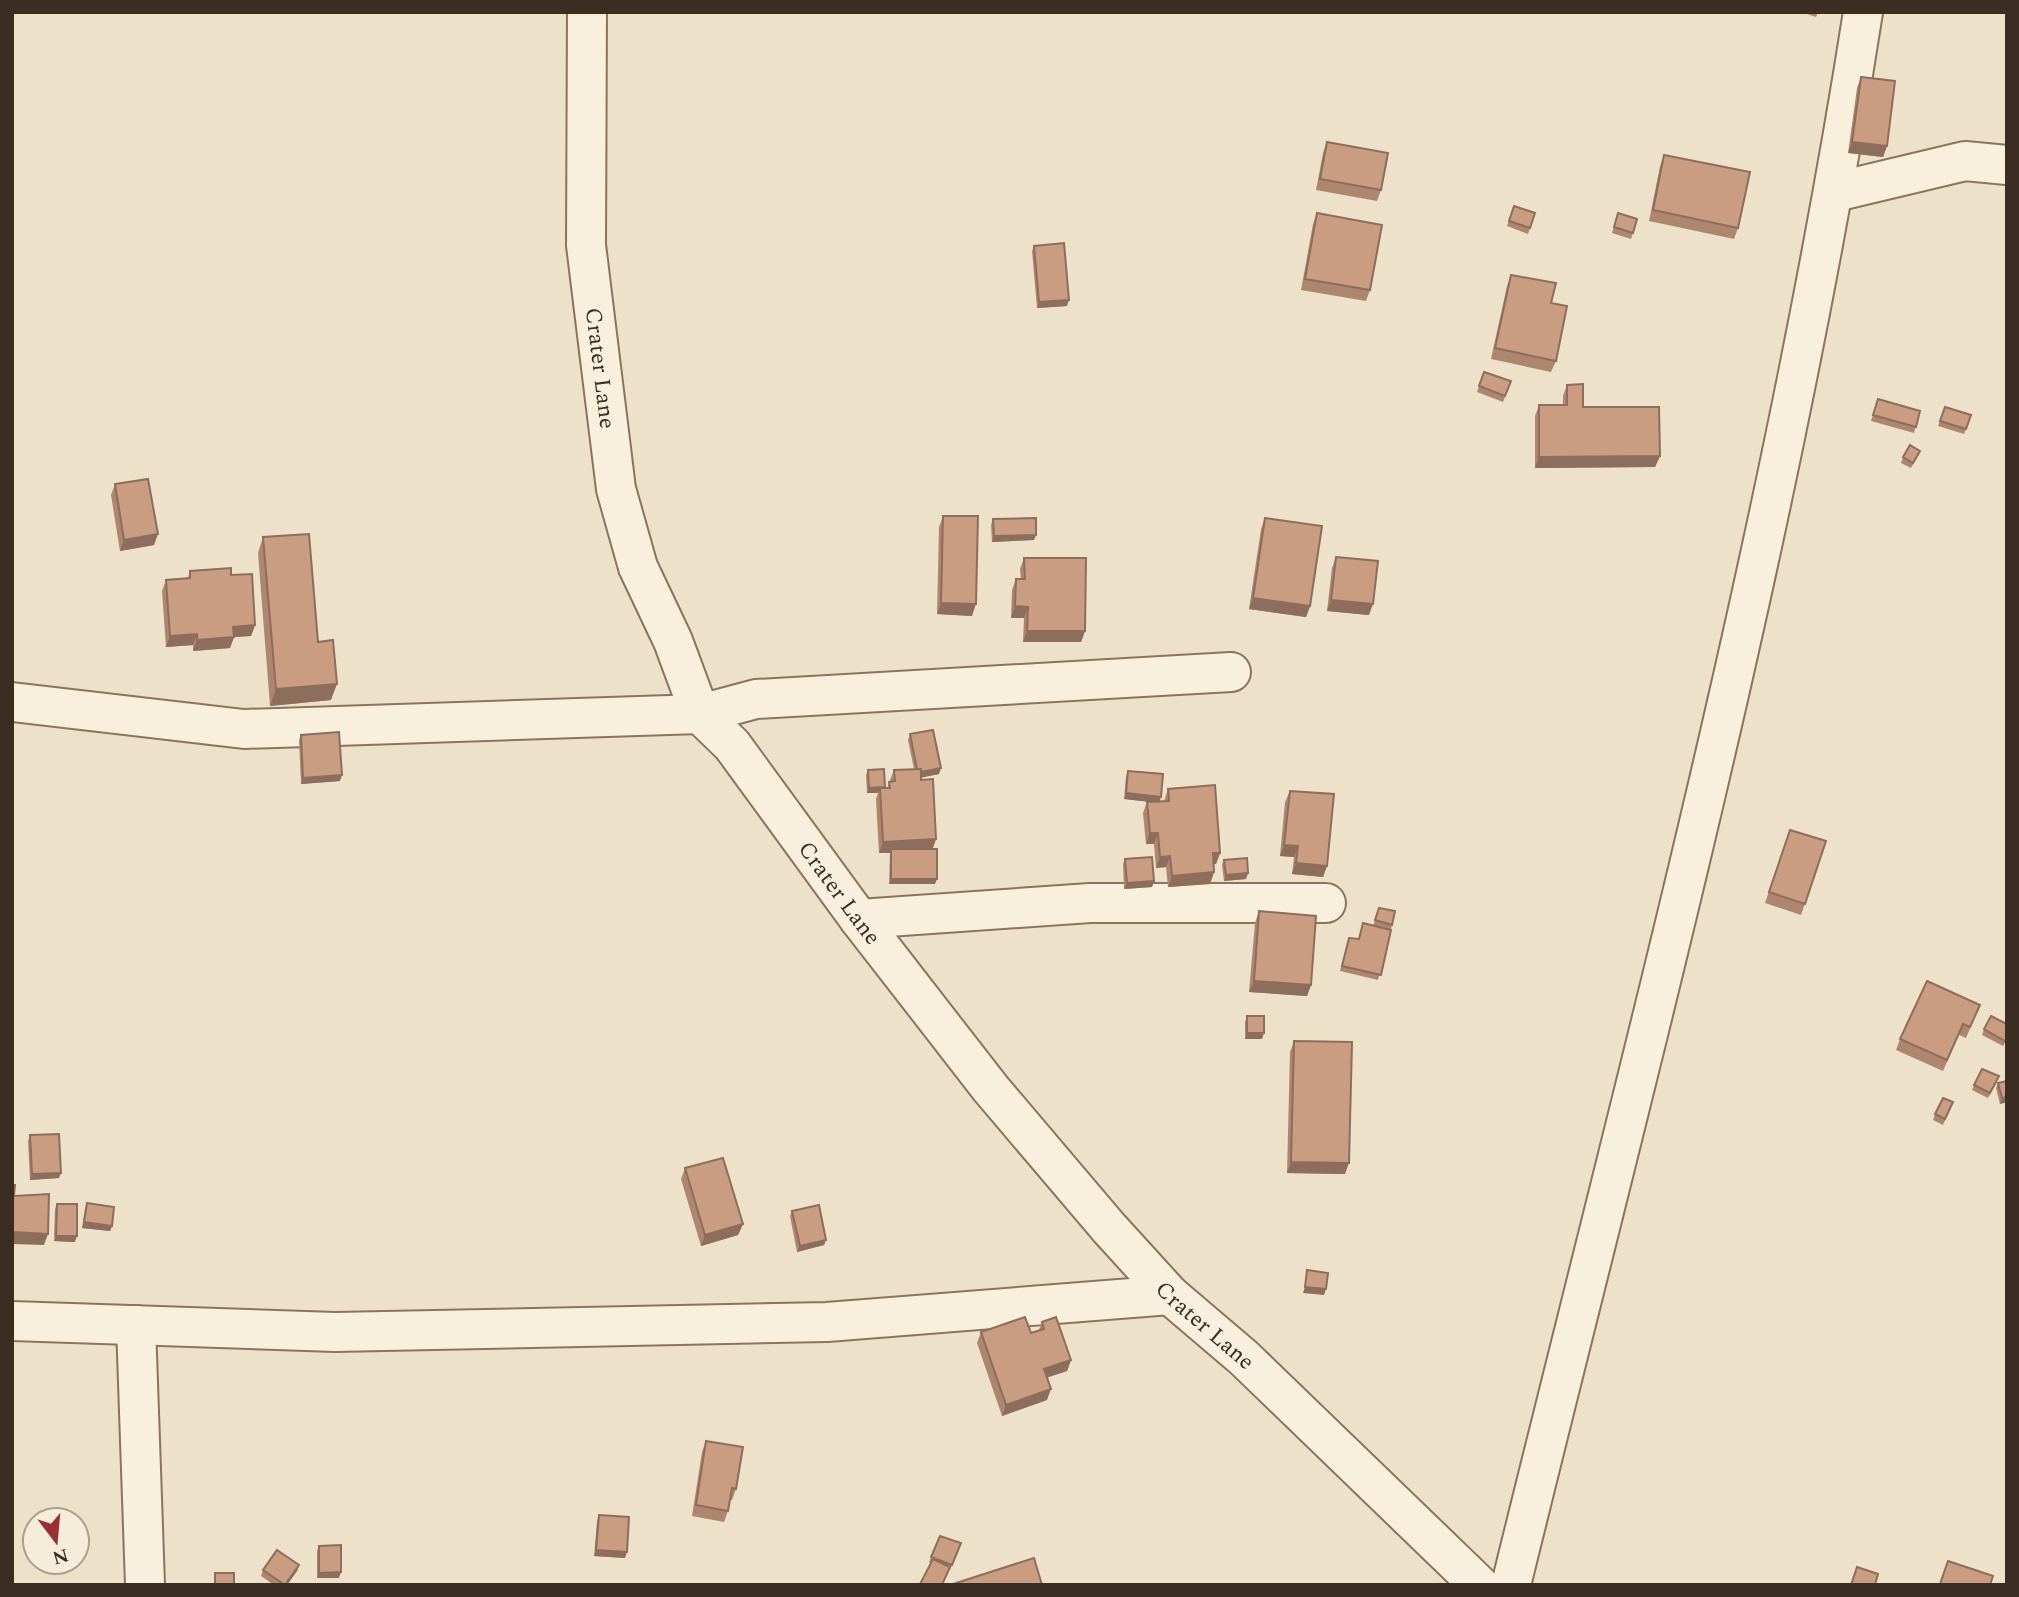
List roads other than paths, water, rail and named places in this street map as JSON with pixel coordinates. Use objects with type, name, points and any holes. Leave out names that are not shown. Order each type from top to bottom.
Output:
[{"type":"street","name":"Crater Lane","points":[[587,12],[586,245],[616,489],[638,567],[673,641],[700,714],[732,745],[859,919],[991,1089],[1170,1295],[1244,1358],[1479,1585]]},
{"type":"street","points":[[1511,1585],[1722,725],[1835,192],[1863,12]]},
{"type":"street","points":[[1835,192],[1965,162],[2007,165]]},
{"type":"street","points":[[12,702],[244,729],[700,714],[756,699],[1231,672]]},
{"type":"street","points":[[859,919],[1090,903],[1326,903]]},
{"type":"street","points":[[12,1321],[335,1332],[827,1322],[1170,1295]]},
{"type":"street","points":[[136,1325],[145,1585]]}]
